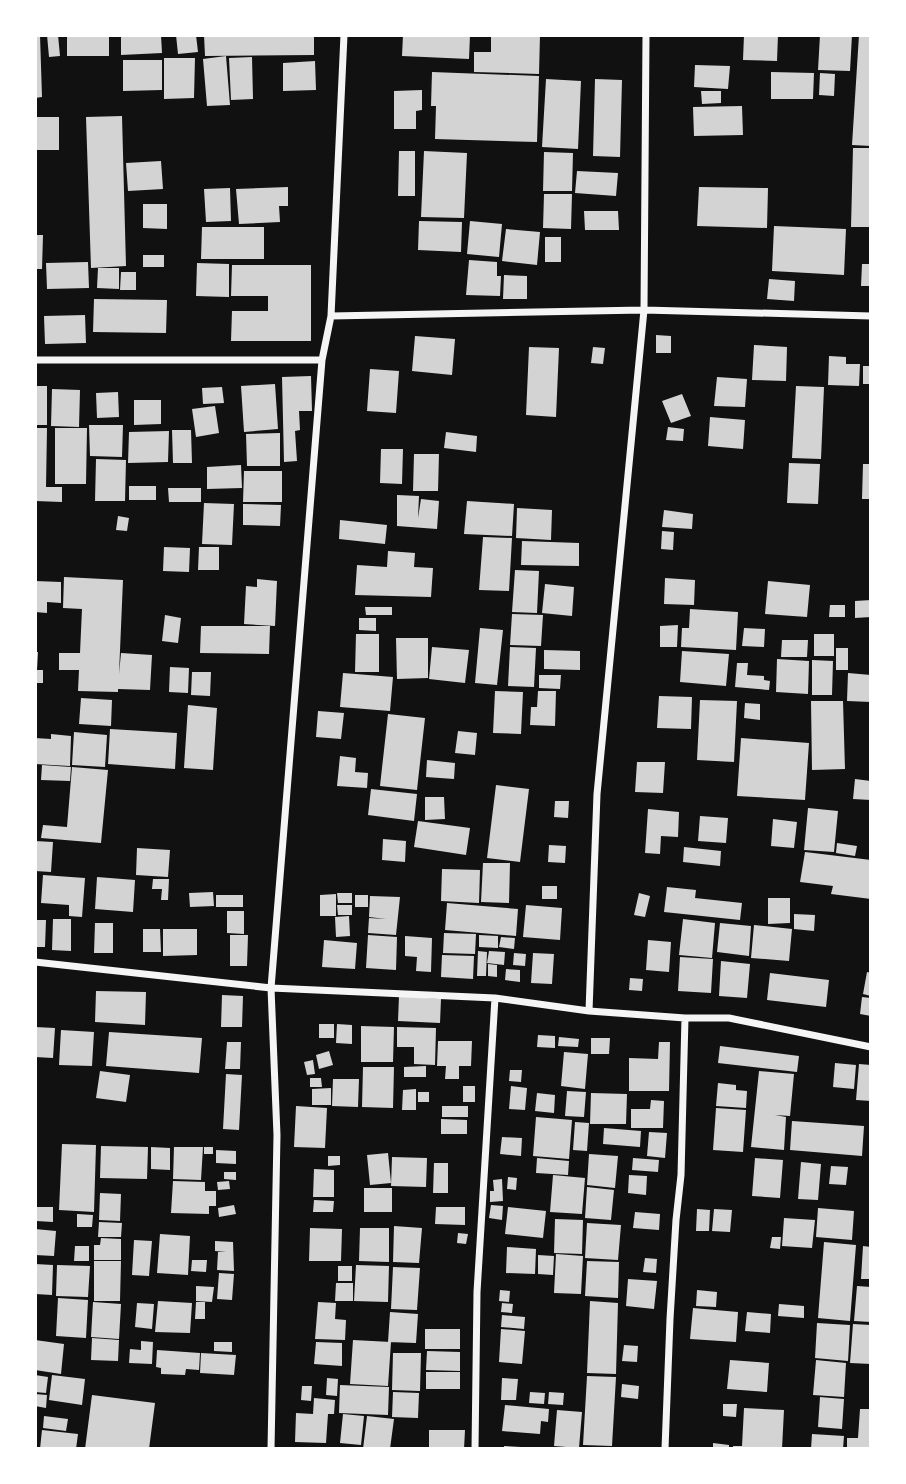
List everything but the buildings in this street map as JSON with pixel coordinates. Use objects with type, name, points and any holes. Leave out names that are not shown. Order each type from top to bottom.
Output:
[{"type":"street","points":[[271,1449],[277,1135],[271,988],[323,360],[331,316],[344,35]]},
{"type":"street","points":[[589,1011],[597,794],[644,310],[646,35]]},
{"type":"street","points":[[331,316],[644,310],[871,316]]},
{"type":"street","points":[[35,360],[323,360]]},
{"type":"street","points":[[35,962],[271,988],[495,998],[589,1011],[685,1018],[729,1018],[871,1047]]},
{"type":"street","points":[[475,1449],[477,1292],[495,998]]},
{"type":"street","points":[[665,1449],[670,1307],[681,1175],[685,1018]]}]
